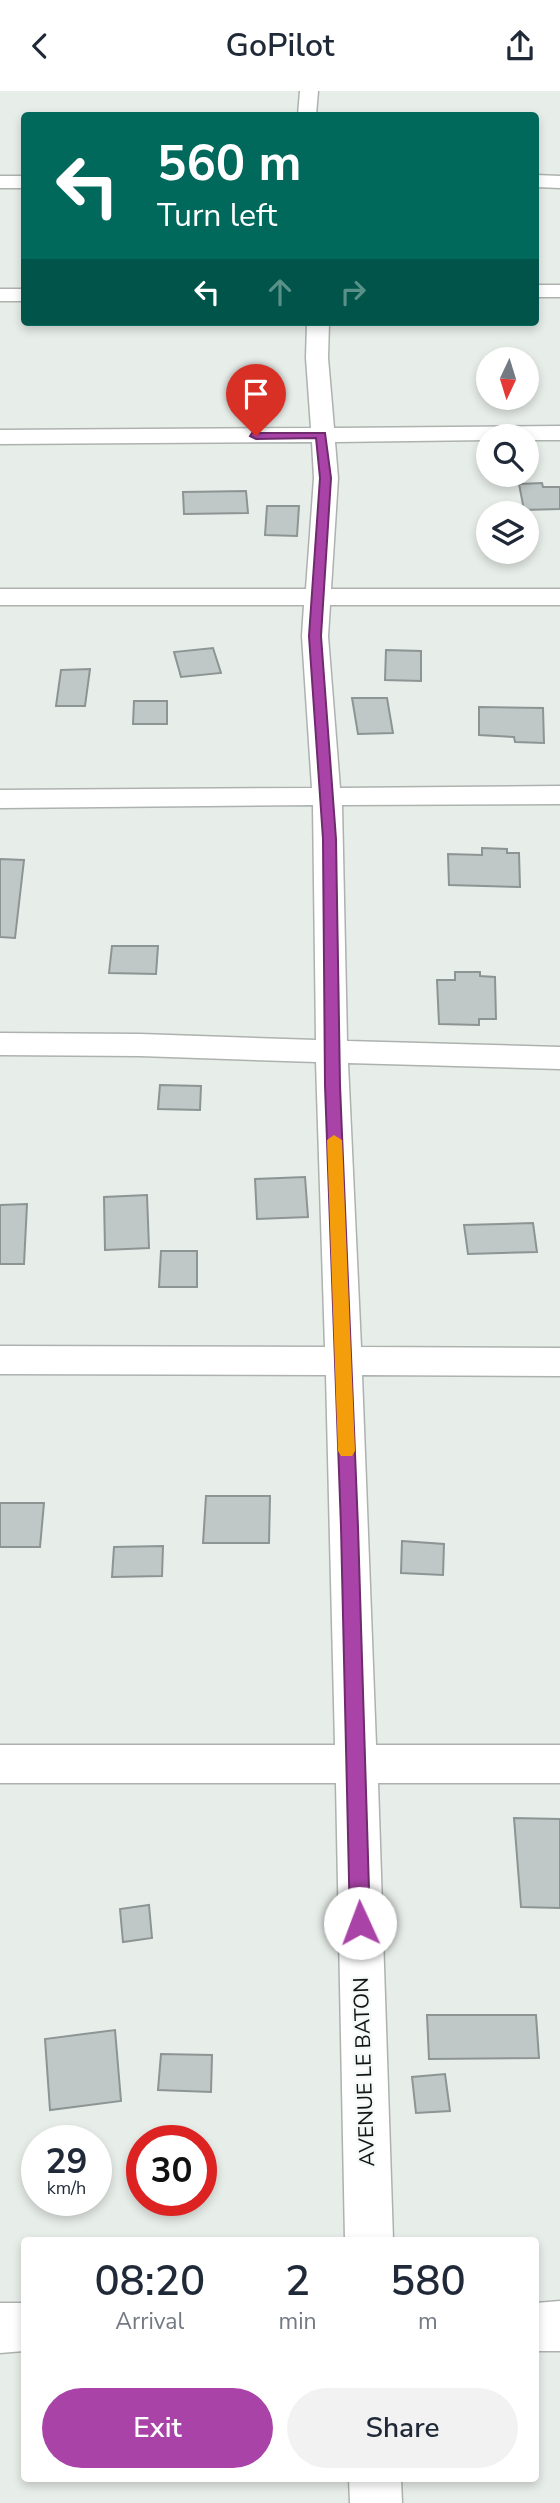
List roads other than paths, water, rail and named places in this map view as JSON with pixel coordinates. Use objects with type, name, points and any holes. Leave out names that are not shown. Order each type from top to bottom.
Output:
[{"type":"street","points":[[307,112],[309,91]]},
{"type":"street","points":[[539,181],[560,181]]},
{"type":"street","points":[[0,182],[21,182]]},
{"type":"street","points":[[539,292],[560,291]]},
{"type":"street","points":[[0,295],[21,295]]},
{"type":"street","name":"AVENUE LE BATON","points":[[318,326],[321,435],[326,478],[315,636],[328,795],[332,1052],[369,2237]]},
{"type":"street","points":[[0,437],[560,433]]},
{"type":"street","points":[[0,597],[560,597]]},
{"type":"street","points":[[0,799],[560,795]]},
{"type":"street","points":[[0,1044],[102,1042],[560,1058]]},
{"type":"street","points":[[0,1360],[343,1359],[560,1362]]},
{"type":"street","points":[[0,1764],[560,1764]]},
{"type":"street","points":[[539,2327],[560,2326]]},
{"type":"street","points":[[0,2328],[21,2327]]},
{"type":"street","points":[[375,2482],[376,2503]]}]
